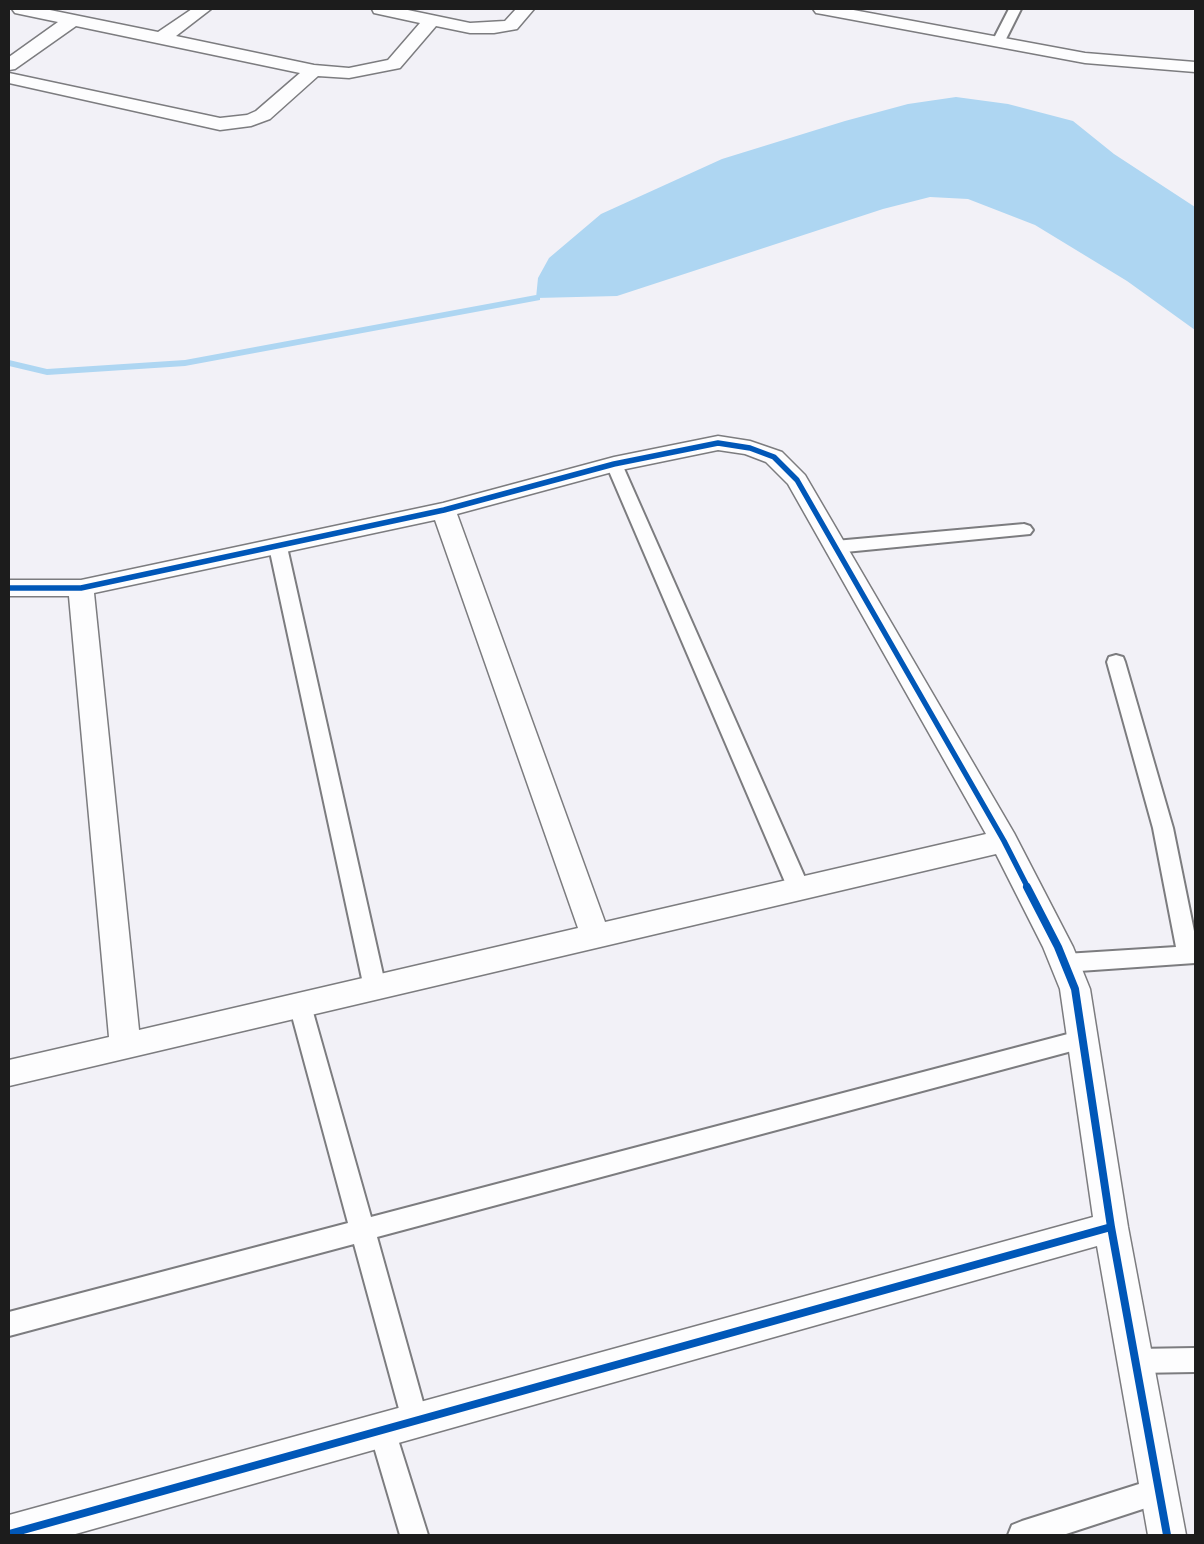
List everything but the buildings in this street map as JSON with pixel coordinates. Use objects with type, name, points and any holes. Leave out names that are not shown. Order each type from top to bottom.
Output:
[{"type":"street","points":[[21,9],[314,70],[349,73],[394,64],[432,20]]},
{"type":"street","points":[[160,39],[203,9]]},
{"type":"street","points":[[380,9],[470,28],[494,28],[511,25],[525,9]]},
{"type":"street","points":[[822,9],[1085,58],[1195,67]]},
{"type":"street","points":[[9,65],[72,20]]},
{"type":"street","points":[[9,78],[220,124],[250,120],[263,115],[314,70]]},
{"type":"street","points":[[9,588],[81,588],[444,510],[614,464],[718,443],[750,448],[774,457],[798,480],[1004,841],[1065,963],[1075,989],[1111,1227],[1158,1491],[1168,1535]]},
{"type":"street","points":[[444,510],[596,937]]},
{"type":"street","points":[[81,588],[125,1046]]},
{"type":"street","points":[[9,1073],[1004,841]]},
{"type":"street","points":[[9,1534],[1111,1227]]},
{"type":"lane","points":[[998,42],[1015,9]]},
{"type":"lane","points":[[614,464],[799,889]]},
{"type":"lane","points":[[835,547],[1024,530]]},
{"type":"lane","points":[[278,547],[375,988]]},
{"type":"lane","points":[[1065,963],[1191,954],[1163,828],[1116,662]]},
{"type":"lane","points":[[300,1005],[415,1420]]},
{"type":"lane","points":[[9,1324],[1083,1038]]},
{"type":"lane","points":[[1135,1361],[1195,1360]]},
{"type":"lane","points":[[382,1430],[414,1535]]},
{"type":"lane","points":[[1022,1535],[1158,1491]]},
{"type":"water","points":[[956,97],[1008,104],[1073,121],[1114,154],[1195,207],[1195,330],[1127,281],[1035,225],[968,199],[930,197],[883,209],[617,296],[536,298],[538,278],[549,258],[601,214],[722,159],[845,121],[908,104]]},
{"type":"waterway","points":[[9,363],[47,372],[185,363],[536,298]]},
{"type":"cycle path","points":[[9,588],[81,588],[444,510],[614,464],[718,443],[750,448],[774,457],[797,480],[1004,841],[1058,947],[1075,989],[1111,1227],[1167,1535]]},
{"type":"cycle path","points":[[9,1534],[1111,1227]]}]
